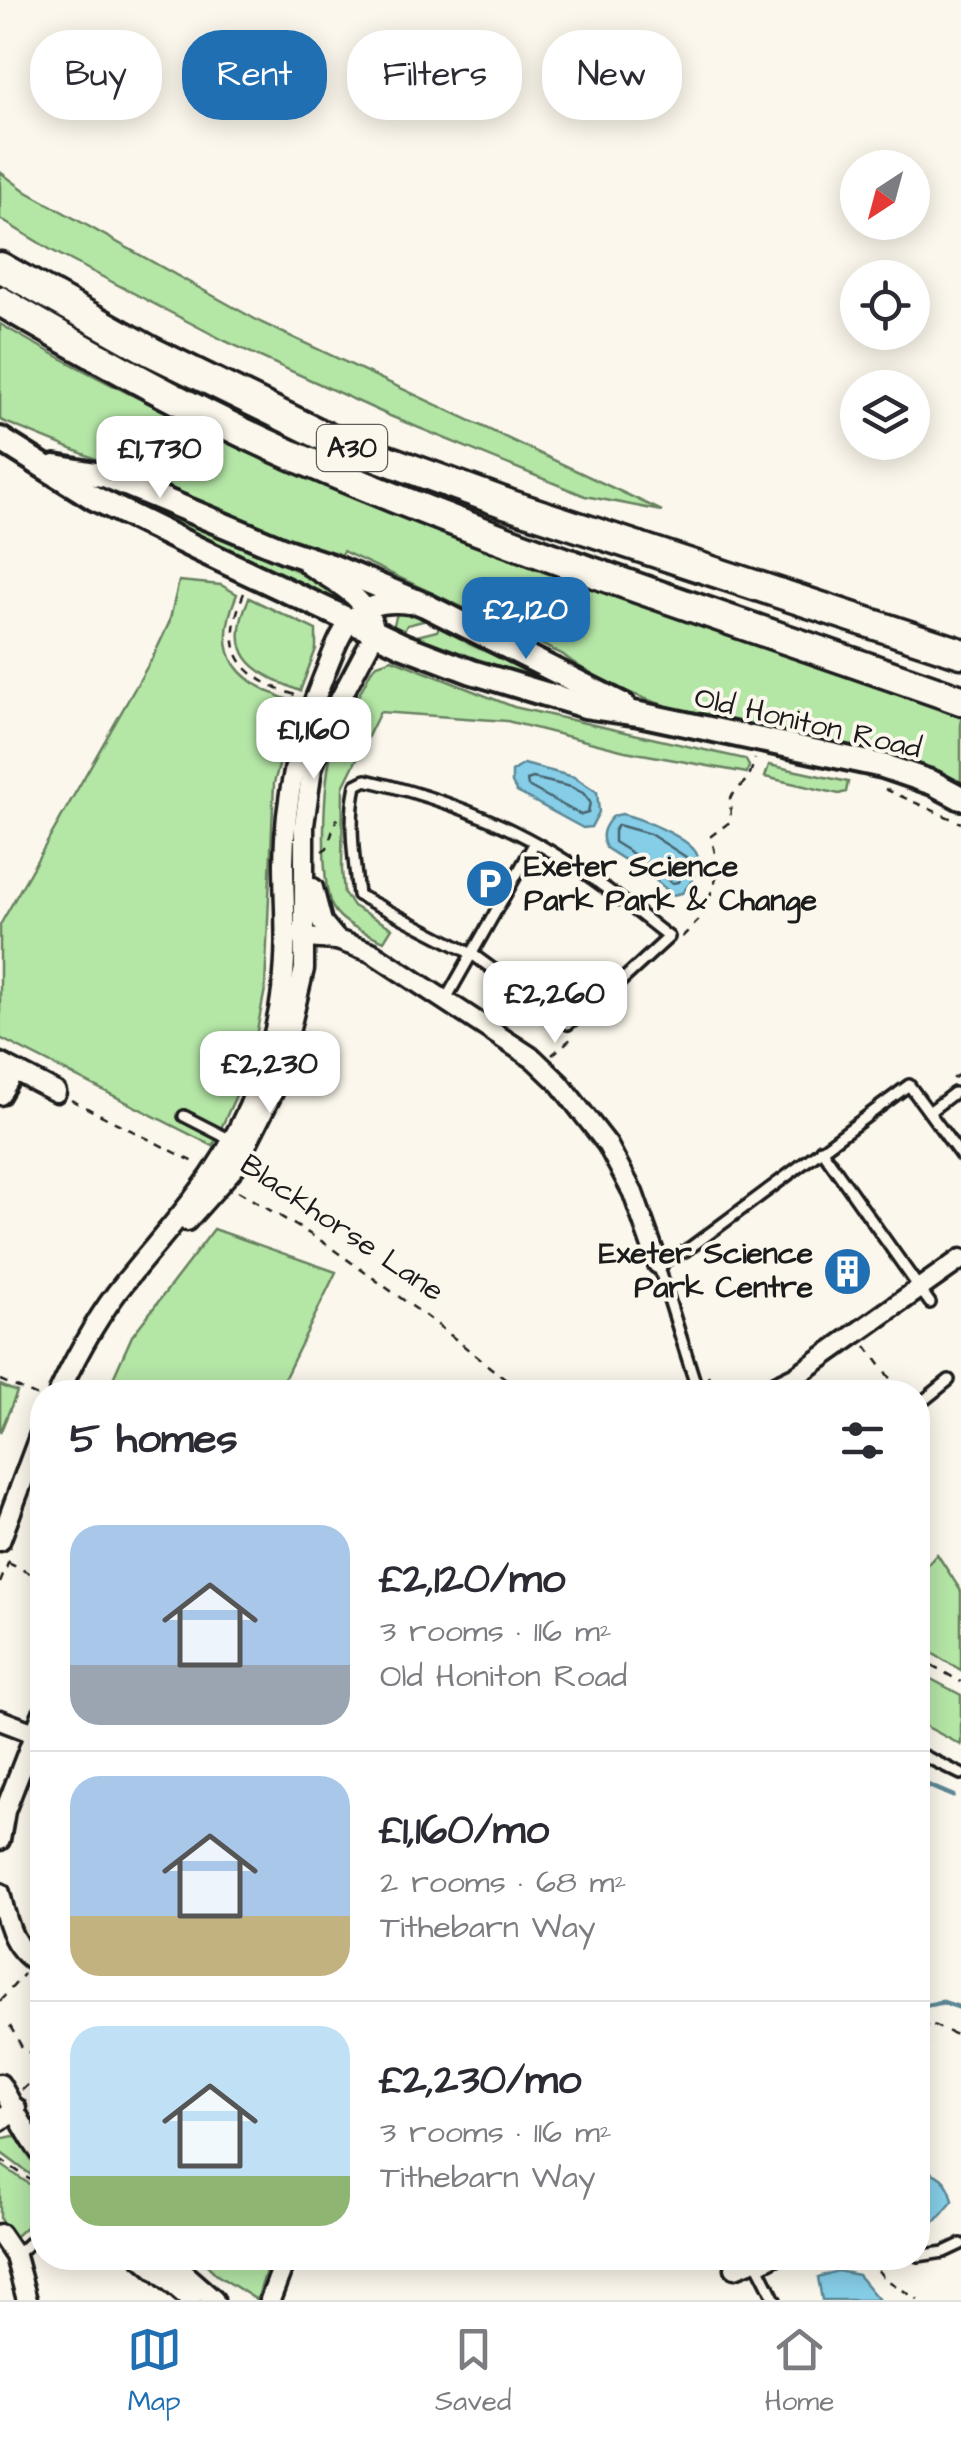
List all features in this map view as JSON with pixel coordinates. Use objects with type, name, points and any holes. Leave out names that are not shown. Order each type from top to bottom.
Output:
[{"type":"highway","name":"A30","points":[[0,267],[152,352],[332,440],[726,577],[961,653]]},
{"type":"highway","name":"A30","points":[[0,302],[182,402],[300,458],[470,528],[961,700]]},
{"type":"street","name":"Old Honiton Road","points":[[0,439],[94,498],[356,615],[375,633],[472,672],[585,706],[640,714],[883,766],[961,798]]},
{"type":"street","name":"Old Honiton Road","points":[[47,466],[106,476],[286,552],[332,566],[425,606],[640,714]]},
{"type":"street","name":"Old Honiton Road","points":[[286,552],[346,588],[356,615]]},
{"type":"street","name":"Old Honiton Road","points":[[356,615],[377,603],[425,606]]},
{"type":"street","points":[[283,984],[287,918],[284,864],[292,767],[313,701],[356,615]]},
{"type":"street","points":[[65,1380],[94,1326],[124,1284],[157,1245],[179,1230],[277,1084],[304,970],[304,825],[312,768],[322,738],[375,633]]},
{"type":"street","points":[[308,812],[314,896],[322,922],[337,940]]},
{"type":"street","points":[[287,918],[294,930],[306,938],[337,940],[371,952],[534,1060],[579,1106],[607,1144],[632,1193],[658,1264]]},
{"type":"street","points":[[239,1144],[264,1069],[283,984],[296,947],[306,938]]},
{"type":"street","points":[[0,1096],[7,1067],[56,1092]]},
{"type":"street","points":[[788,1380],[856,1334],[924,1296],[961,1258]]},
{"type":"street","points":[[0,1542],[30,1461]]},
{"type":"street","points":[[0,1720],[30,1726]]},
{"type":"street","points":[[0,1840],[5,1811],[30,1752]]},
{"type":"street","points":[[0,1893],[6,1924],[15,1942],[30,1956]]},
{"type":"street","points":[[0,2084],[30,2118]]},
{"type":"street","points":[[0,2121],[18,2100]]},
{"type":"street","points":[[18,2100],[30,2139]]},
{"type":"street","points":[[0,2234],[16,2256],[27,2300]]},
{"type":"street","points":[[156,2270],[192,2300]]},
{"type":"street","points":[[180,2270],[214,2300]]},
{"type":"street","points":[[270,2300],[281,2270]]},
{"type":"lane","points":[[366,780],[398,787],[478,816],[534,844],[599,884],[669,936],[568,1024],[472,954],[358,895],[352,809],[356,785],[366,780]]},
{"type":"lane","points":[[446,999],[534,844]]},
{"type":"lane","points":[[694,1380],[658,1264],[687,1250],[908,1085],[961,1156]]},
{"type":"lane","points":[[928,1112],[954,1093]]},
{"type":"lane","points":[[184,1116],[239,1144]]},
{"type":"lane","points":[[821,1150],[924,1296]]},
{"type":"lane","points":[[930,1396],[950,1380]]},
{"type":"lane","points":[[930,1759],[961,1774]]},
{"type":"lane","points":[[16,2256],[30,2243]]},
{"type":"lane","points":[[930,2254],[961,2244]]},
{"type":"lane","points":[[760,2270],[775,2300]]},
{"type":"path","points":[[246,587],[233,620],[235,652],[257,679],[304,698]]},
{"type":"path","points":[[683,936],[703,916],[720,870],[711,836],[731,821],[729,802],[750,777],[755,757]]},
{"type":"path","points":[[321,852],[327,848],[338,818],[352,809]]},
{"type":"path","points":[[550,1057],[581,1030]]},
{"type":"path","points":[[947,1083],[961,1073]]},
{"type":"path","name":"Blackhorse Lane","points":[[56,1092],[170,1150],[323,1242],[506,1380]]},
{"type":"path","points":[[856,1334],[891,1380]]},
{"type":"path","points":[[0,1380],[30,1393]]},
{"type":"path","points":[[8,1562],[30,1574]]},
{"type":"path","points":[[930,1665],[961,1682]]},
{"type":"path","points":[[0,2001],[30,1973]]},
{"type":"path","points":[[930,2024],[961,2036]]},
{"type":"path","points":[[10,2026],[23,2049],[30,2053]]},
{"type":"path","points":[[18,2100],[30,2086]]},
{"type":"path","points":[[0,2158],[30,2179]]},
{"type":"path","points":[[878,2270],[918,2300]]},
{"type":"green space","points":[[0,172],[27,192],[262,323],[662,511],[585,496],[390,416],[225,341],[0,219]]},
{"type":"green space","points":[[0,324],[231,443],[350,494],[471,542],[961,715],[961,786],[634,695],[584,670],[562,654],[343,551],[339,558],[0,420]]},
{"type":"green space","points":[[122,493],[327,584],[344,597],[343,602],[338,605],[119,501]]},
{"type":"green space","points":[[179,581],[221,585],[237,594],[227,635],[235,665],[259,687],[297,703],[274,783],[265,989],[251,1062],[213,1146],[0,1038],[0,925],[155,653],[169,623]]},
{"type":"green space","points":[[249,598],[316,630],[316,649],[300,691],[267,676],[246,658],[239,633]]},
{"type":"green space","points":[[410,611],[431,619],[407,625],[403,633],[393,628],[397,613]]},
{"type":"green space","points":[[441,623],[469,644],[545,679],[544,683],[413,637],[437,631]]},
{"type":"green space","points":[[392,659],[514,707],[745,759],[747,773],[625,751],[507,721],[380,712],[343,787],[342,870],[344,893],[353,906],[392,928],[384,941],[349,924],[333,908],[326,878],[324,829],[333,747],[371,671],[377,664]]},
{"type":"green space","points":[[769,765],[848,782],[846,792],[839,794],[765,777]]},
{"type":"green space","points":[[214,1229],[336,1272],[284,1380],[112,1380],[132,1336]]},
{"type":"green space","points":[[0,1385],[17,1392],[0,1433]]},
{"type":"green space","points":[[937,1554],[961,1591],[961,1670],[930,1652],[930,1562]]},
{"type":"green space","points":[[930,1678],[961,1695],[961,1745],[930,1728]]},
{"type":"green space","points":[[13,2136],[25,2144],[30,2151],[30,2174],[0,2152],[0,2139]]},
{"type":"green space","points":[[0,2164],[30,2185],[30,2223],[15,2237],[0,2219]]},
{"type":"green space","points":[[212,2270],[266,2270],[257,2300]]},
{"type":"water","points":[[524,764],[574,777],[597,792],[599,812],[591,827],[583,828],[517,792],[512,772]]},
{"type":"water","points":[[622,814],[664,830],[694,850],[697,867],[682,893],[673,895],[606,848],[605,827],[613,816]]},
{"type":"water","points":[[930,2172],[942,2178],[953,2201],[930,2223]]},
{"type":"water","points":[[837,2271],[858,2275],[879,2300],[822,2300],[818,2277]]},
{"type":"waterway","points":[[930,1786],[953,1796]]},
{"type":"waterway","points":[[930,2005],[943,2002],[961,2008]]},
{"type":"place","name":"Exeter Science Park Park & Change","points":[[489,884]]},
{"type":"place","name":"Exeter Science Park Centre","points":[[848,1271]]}]
